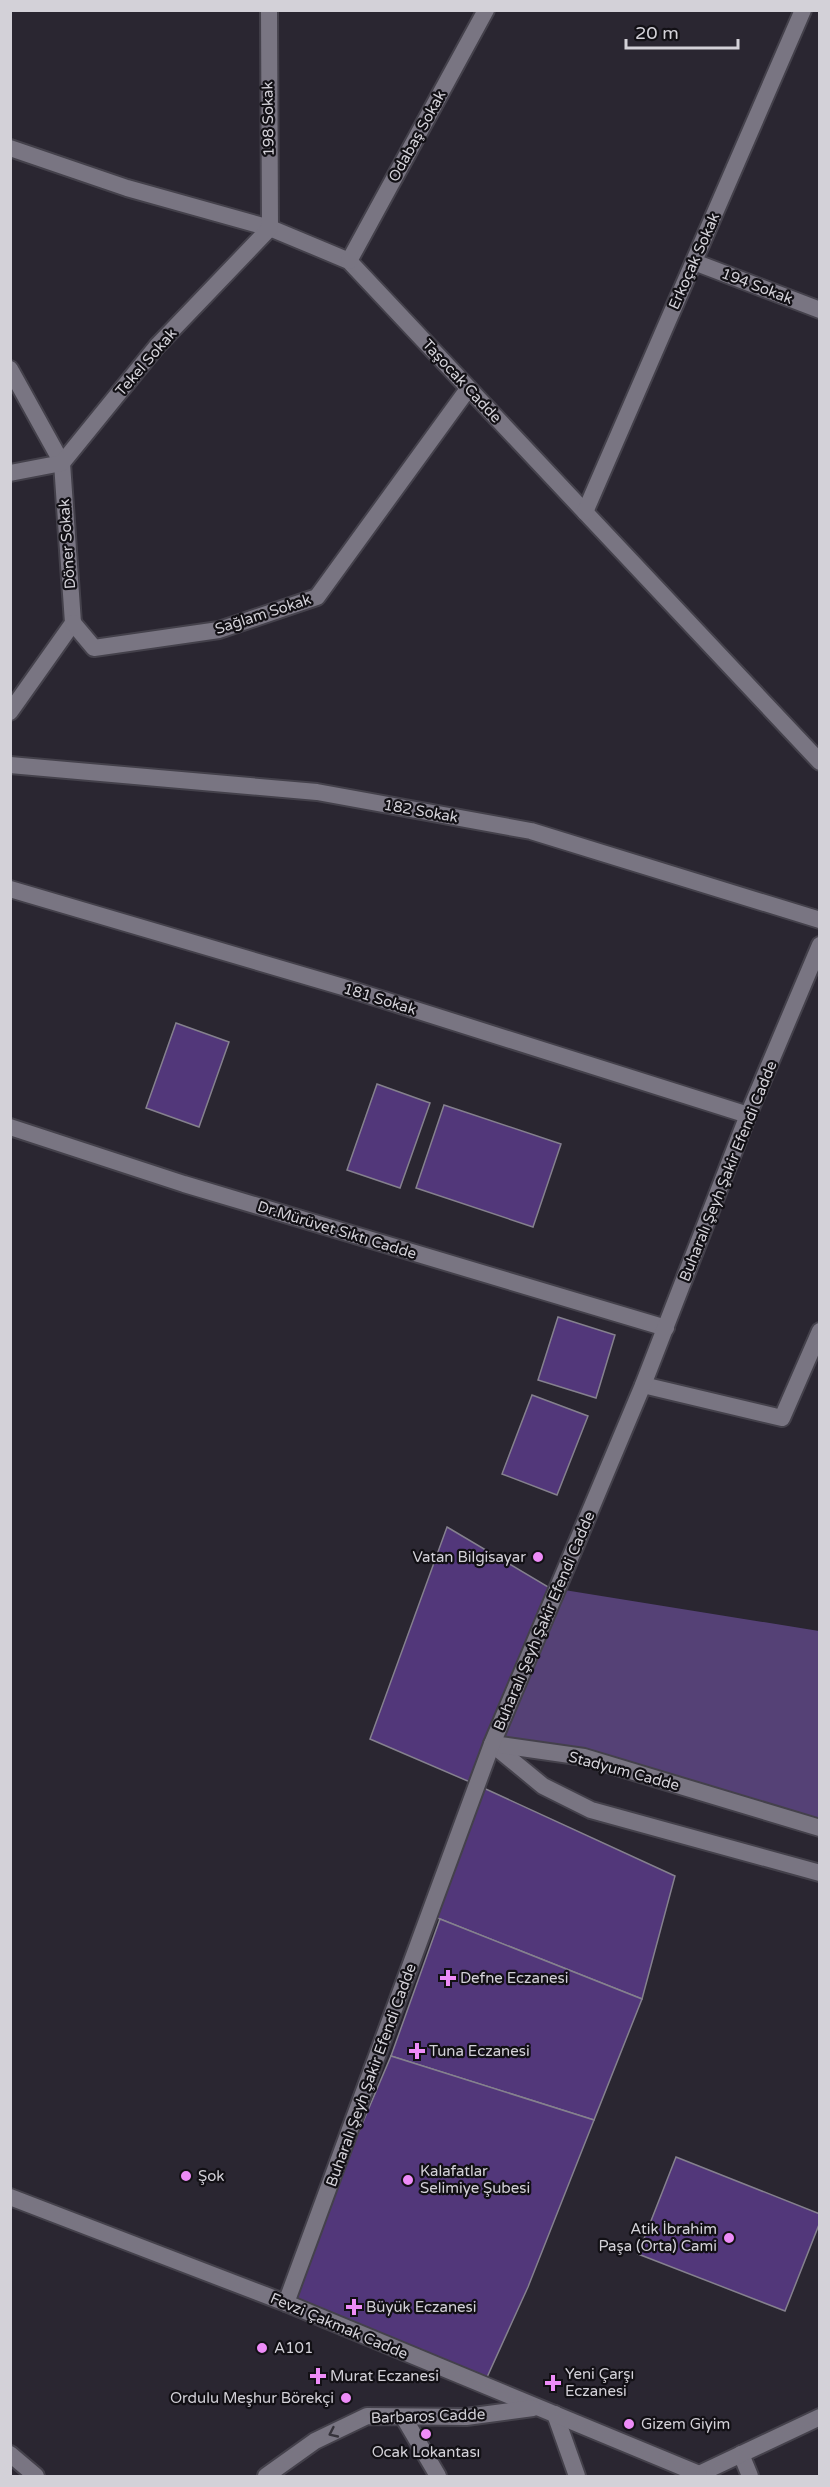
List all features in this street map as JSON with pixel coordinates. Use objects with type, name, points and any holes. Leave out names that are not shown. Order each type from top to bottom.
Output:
[{"type":"street","name":"198 Sokak","points":[[269,10],[270,228]]},
{"type":"street","name":"Odabaş Sokak","points":[[349,261],[486,10]]},
{"type":"street","name":"Erkoçak Sokak","points":[[585,512],[803,10]]},
{"type":"street","name":"Taşocak Cadde","points":[[10,148],[127,188],[270,228],[349,261],[819,762]]},
{"type":"street","name":"Tekel Sokak","points":[[62,463],[157,346],[270,228]]},
{"type":"street","name":"194 Sokak","points":[[694,262],[819,310]]},
{"type":"street","name":"Döner Sokak","points":[[10,369],[62,463],[73,623]]},
{"type":"street","name":"Sağlam Sokak","points":[[73,623],[94,648],[219,630],[317,597],[468,388]]},
{"type":"street","points":[[10,473],[62,463]]},
{"type":"street","points":[[10,712],[73,623]]},
{"type":"street","name":"182 Sokak","points":[[10,765],[317,792],[531,831],[819,920]]},
{"type":"street","name":"181 Sokak","points":[[10,889],[343,987],[748,1115]]},
{"type":"street","name":"Buharalı Şeyh Şakir Efendi Cadde","points":[[286,2303],[492,1744],[643,1385],[748,1115],[819,945]]},
{"type":"street","name":"Dr.Mürüvet Sıktı Cadde","points":[[10,1127],[184,1184],[666,1328]]},
{"type":"street","points":[[643,1385],[782,1418],[819,1331]]},
{"type":"street","points":[[492,1744],[543,1786],[591,1810],[819,1873]]},
{"type":"street","name":"Stadyum Cadde","points":[[492,1744],[584,1757],[819,1828]]},
{"type":"street","name":"Fevzi Çakmak Cadde","points":[[10,2197],[286,2303],[697,2475]]},
{"type":"street","name":"Barbaros Cadde","points":[[266,2476],[315,2441],[367,2416],[466,2417],[534,2408]]},
{"type":"street","points":[[555,2414],[577,2476]]},
{"type":"street","points":[[697,2475],[819,2417]]},
{"type":"street","points":[[404,2418],[438,2476]]},
{"type":"street","points":[[10,2454],[36,2476]]},
{"type":"street","points":[[741,2454],[750,2476]]},
{"type":"shaded area","points":[[558,1589],[819,1631],[819,1828],[584,1757],[492,1744]]},
{"type":"building","points":[[176,1023],[229,1042],[199,1127],[146,1108]]},
{"type":"building","points":[[377,1084],[430,1103],[400,1188],[347,1170]]},
{"type":"building","points":[[444,1105],[561,1144],[533,1227],[416,1188]]},
{"type":"building","points":[[558,1317],[615,1335],[596,1398],[538,1380]]},
{"type":"building","points":[[532,1395],[588,1416],[557,1495],[502,1474]]},
{"type":"building","points":[[447,1527],[555,1591],[477,1785],[370,1739]]},
{"type":"building","points":[[477,1785],[675,1876],[642,1999],[430,1915]]},
{"type":"building","points":[[440,1919],[642,1999],[594,2120],[391,2056]]},
{"type":"building","points":[[391,2056],[594,2120],[528,2287],[483,2386],[286,2303]]},
{"type":"building","name":"Atik İbrahim Paşa (Orta) Cami","points":[[676,2157],[820,2214],[820,2222],[785,2311],[638,2254]]},
{"type":"place","name":"Vatan Bilgisayar","points":[[538,1557]]},
{"type":"place","name":"Defne Eczanesi","points":[[448,1978]]},
{"type":"place","name":"Tuna Eczanesi","points":[[417,2051]]},
{"type":"place","name":"Şok","points":[[186,2176]]},
{"type":"place","name":"Kalafatlar Selimiye Şubesi","points":[[408,2180]]},
{"type":"place","name":"Atik İbrahim Paşa (Orta) Cami","points":[[729,2238]]},
{"type":"place","name":"Büyük Eczanesi","points":[[354,2307]]},
{"type":"place","name":"A101","points":[[262,2348]]},
{"type":"place","name":"Murat Eczanesi","points":[[318,2376]]},
{"type":"place","name":"Yeni Çarşı Eczanesi","points":[[553,2383]]},
{"type":"place","name":"Ordulu Meşhur Börekçi","points":[[346,2398]]},
{"type":"place","name":"Gizem Giyim","points":[[629,2424]]},
{"type":"place","name":"Ocak Lokantası","points":[[426,2434]]}]
